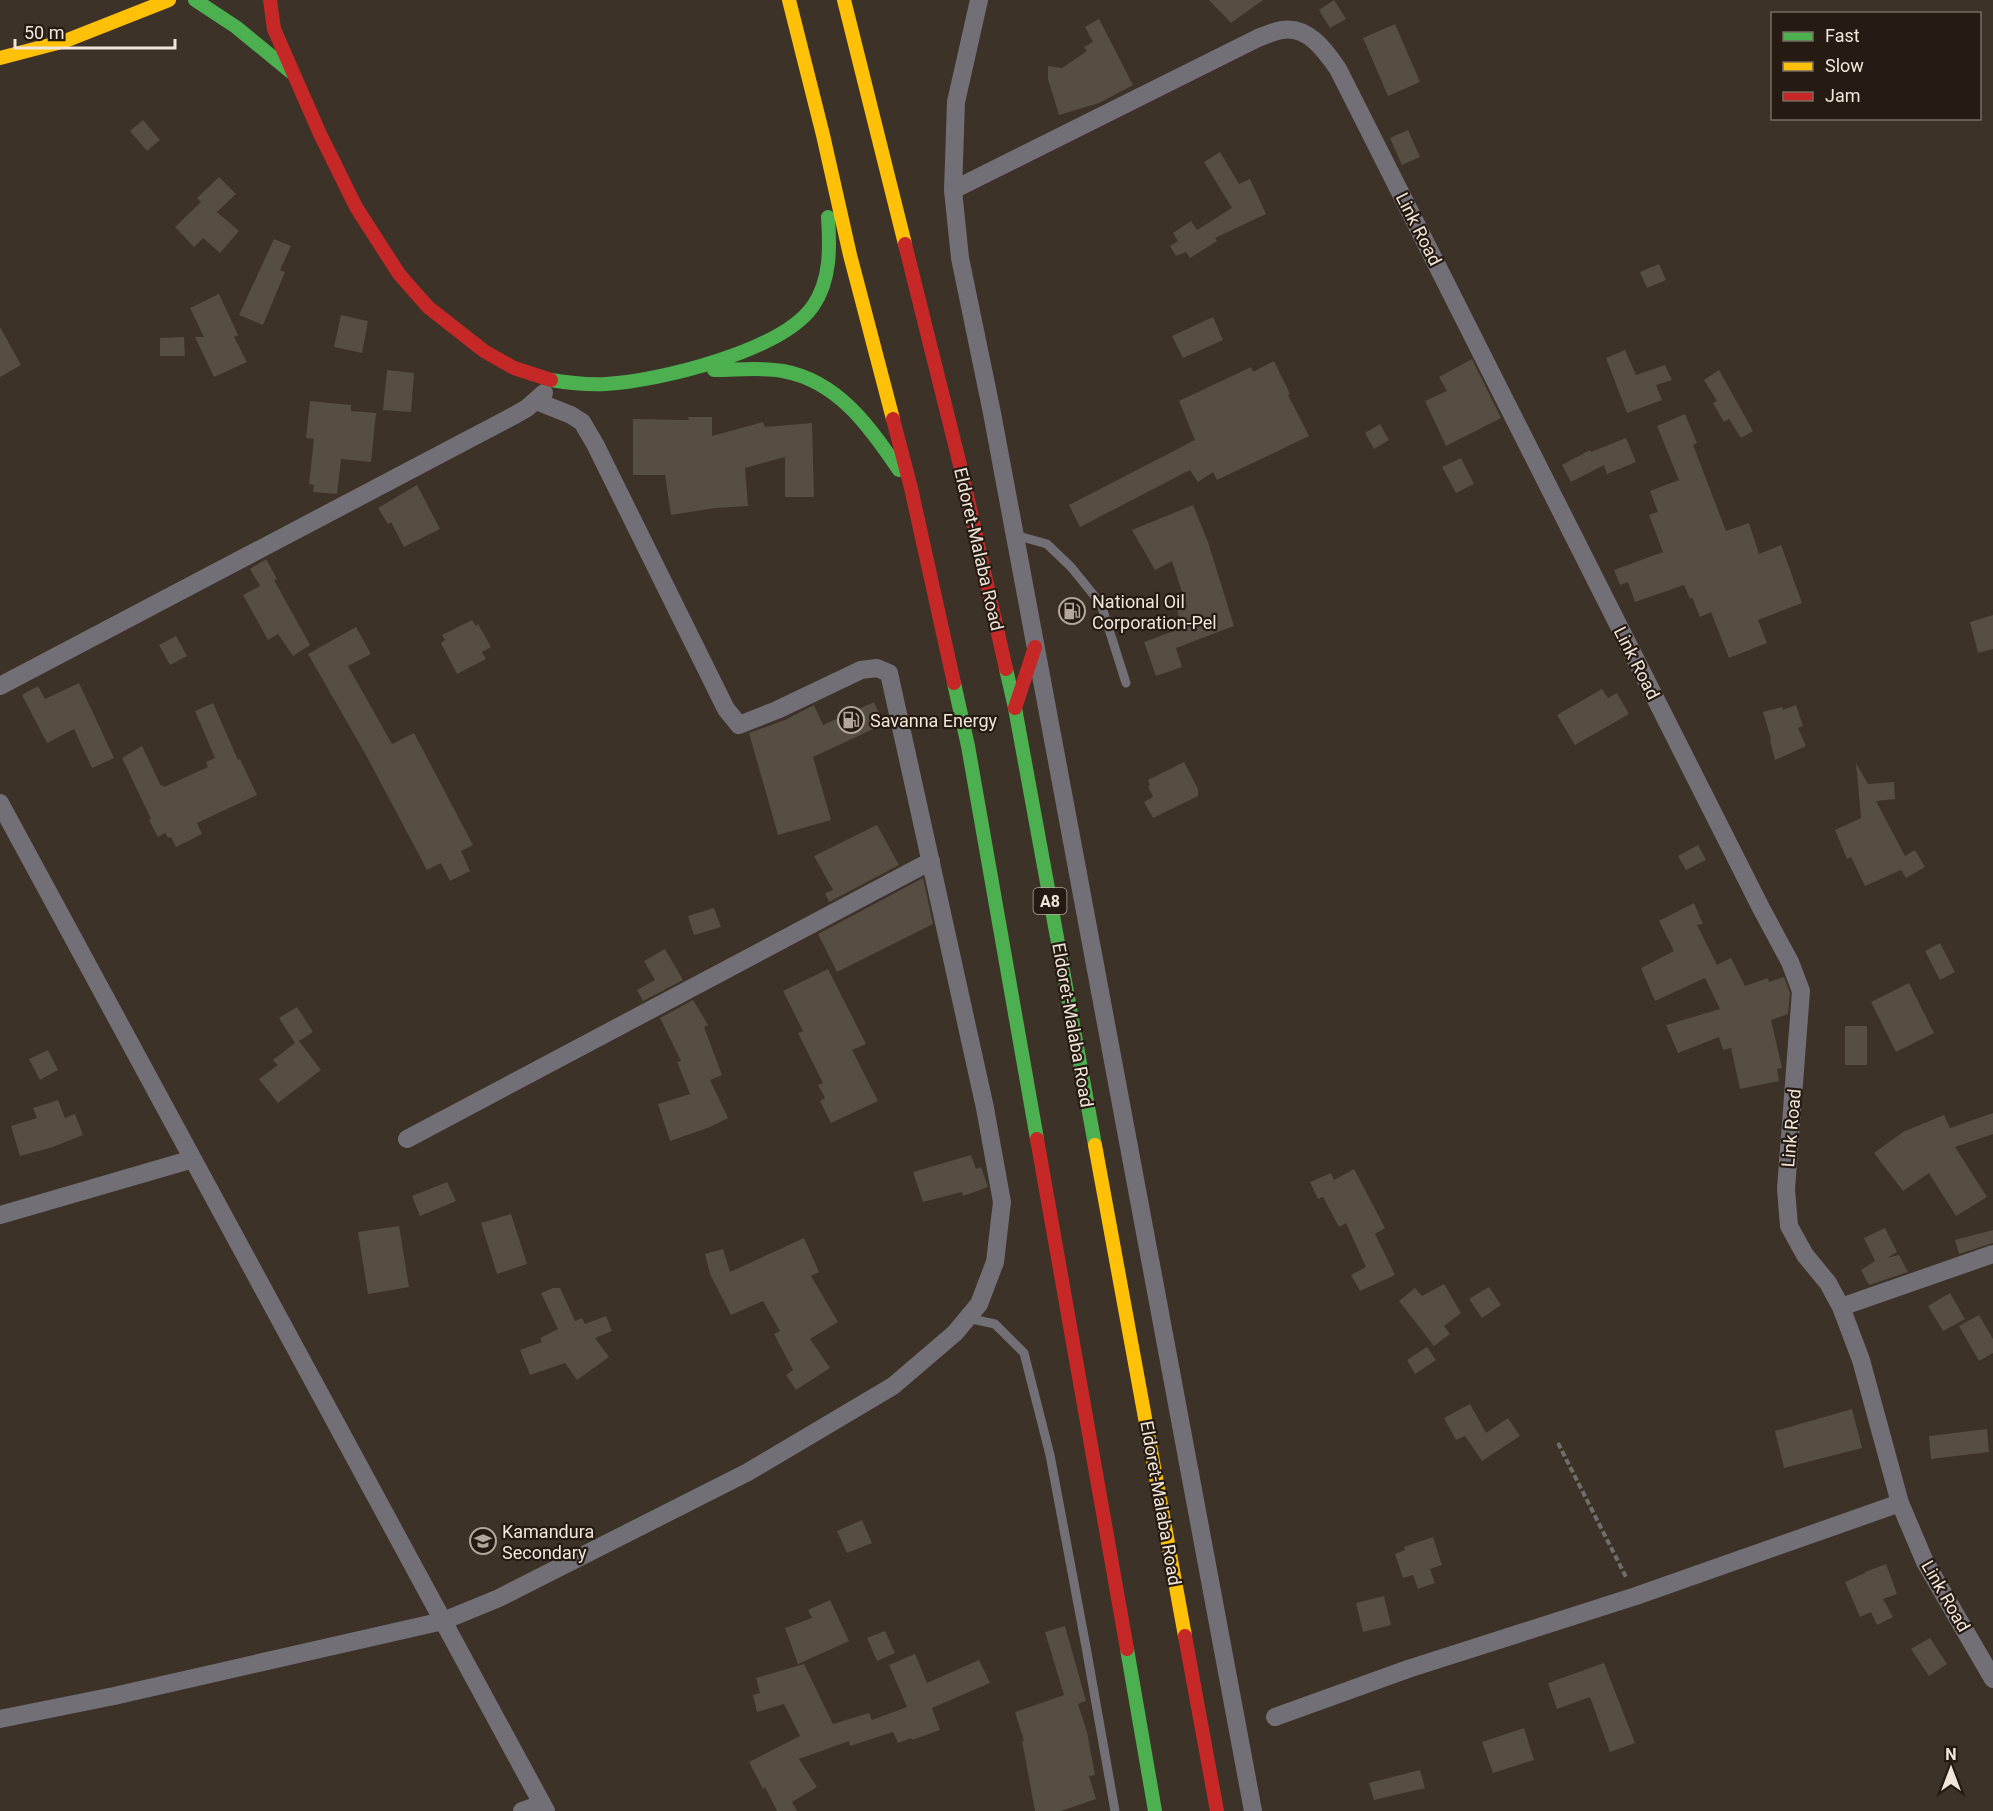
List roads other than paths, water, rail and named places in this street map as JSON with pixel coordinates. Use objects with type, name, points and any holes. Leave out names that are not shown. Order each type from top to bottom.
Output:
[{"type":"highway","points":[[0,58],[31,52],[80,36],[169,0]]},
{"type":"highway","points":[[195,0],[236,27],[292,72]]},
{"type":"highway","points":[[270,0],[272,23],[292,72],[359,213],[385,254],[417,296],[489,354],[514,369],[555,382],[620,383],[685,369],[757,346],[784,334],[805,318],[821,294],[828,272],[830,244],[823,135]]},
{"type":"highway","points":[[789,0],[850,255],[911,488],[969,746],[1155,1811]]},
{"type":"highway","name":"Eldoret-Malaba Road","points":[[844,0],[962,473],[1015,708],[1217,1811]]},
{"type":"highway","points":[[685,369],[759,369],[809,378],[834,392],[849,406],[883,446],[911,488]]},
{"type":"highway","points":[[1015,708],[1035,647]]},
{"type":"street","name":"Eldoret-Malaba Road","points":[[980,0],[956,102],[953,190],[960,258],[1015,535],[1253,1811]]},
{"type":"street","name":"Link Road","points":[[953,190],[1258,38],[1282,30],[1303,32],[1326,51],[1338,69],[1755,897],[1790,962],[1801,991],[1786,1189],[1790,1226],[1805,1255],[1828,1284],[1841,1307],[1861,1359],[1900,1503],[1925,1562],[1993,1679]]},
{"type":"street","points":[[0,686],[515,415],[536,401],[555,382]]},
{"type":"street","points":[[0,1719],[114,1696],[443,1621],[499,1598],[757,1467],[893,1386],[955,1333],[978,1304],[995,1262],[1002,1202],[985,1108],[889,673],[877,668],[861,670],[777,710],[739,725],[726,709],[582,422],[536,401]]},
{"type":"street","points":[[0,803],[544,1808],[522,1811]]},
{"type":"street","points":[[407,1139],[931,861]]},
{"type":"street","points":[[0,1215],[193,1160]]},
{"type":"street","points":[[1841,1307],[1993,1254]]},
{"type":"street","points":[[1275,1717],[1408,1669],[1636,1596],[1900,1503]]},
{"type":"lane","points":[[1015,535],[1047,544],[1071,567],[1101,603],[1126,683]]},
{"type":"lane","points":[[967,1318],[995,1324],[1024,1353],[1050,1455],[1115,1811]]},
{"type":"place","name":"National Oil Corporation-Pel","points":[[1072,611]]},
{"type":"place","name":"Savanna Energy","points":[[851,720]]},
{"type":"place","name":"Kamandura Secondary","points":[[483,1541]]}]
